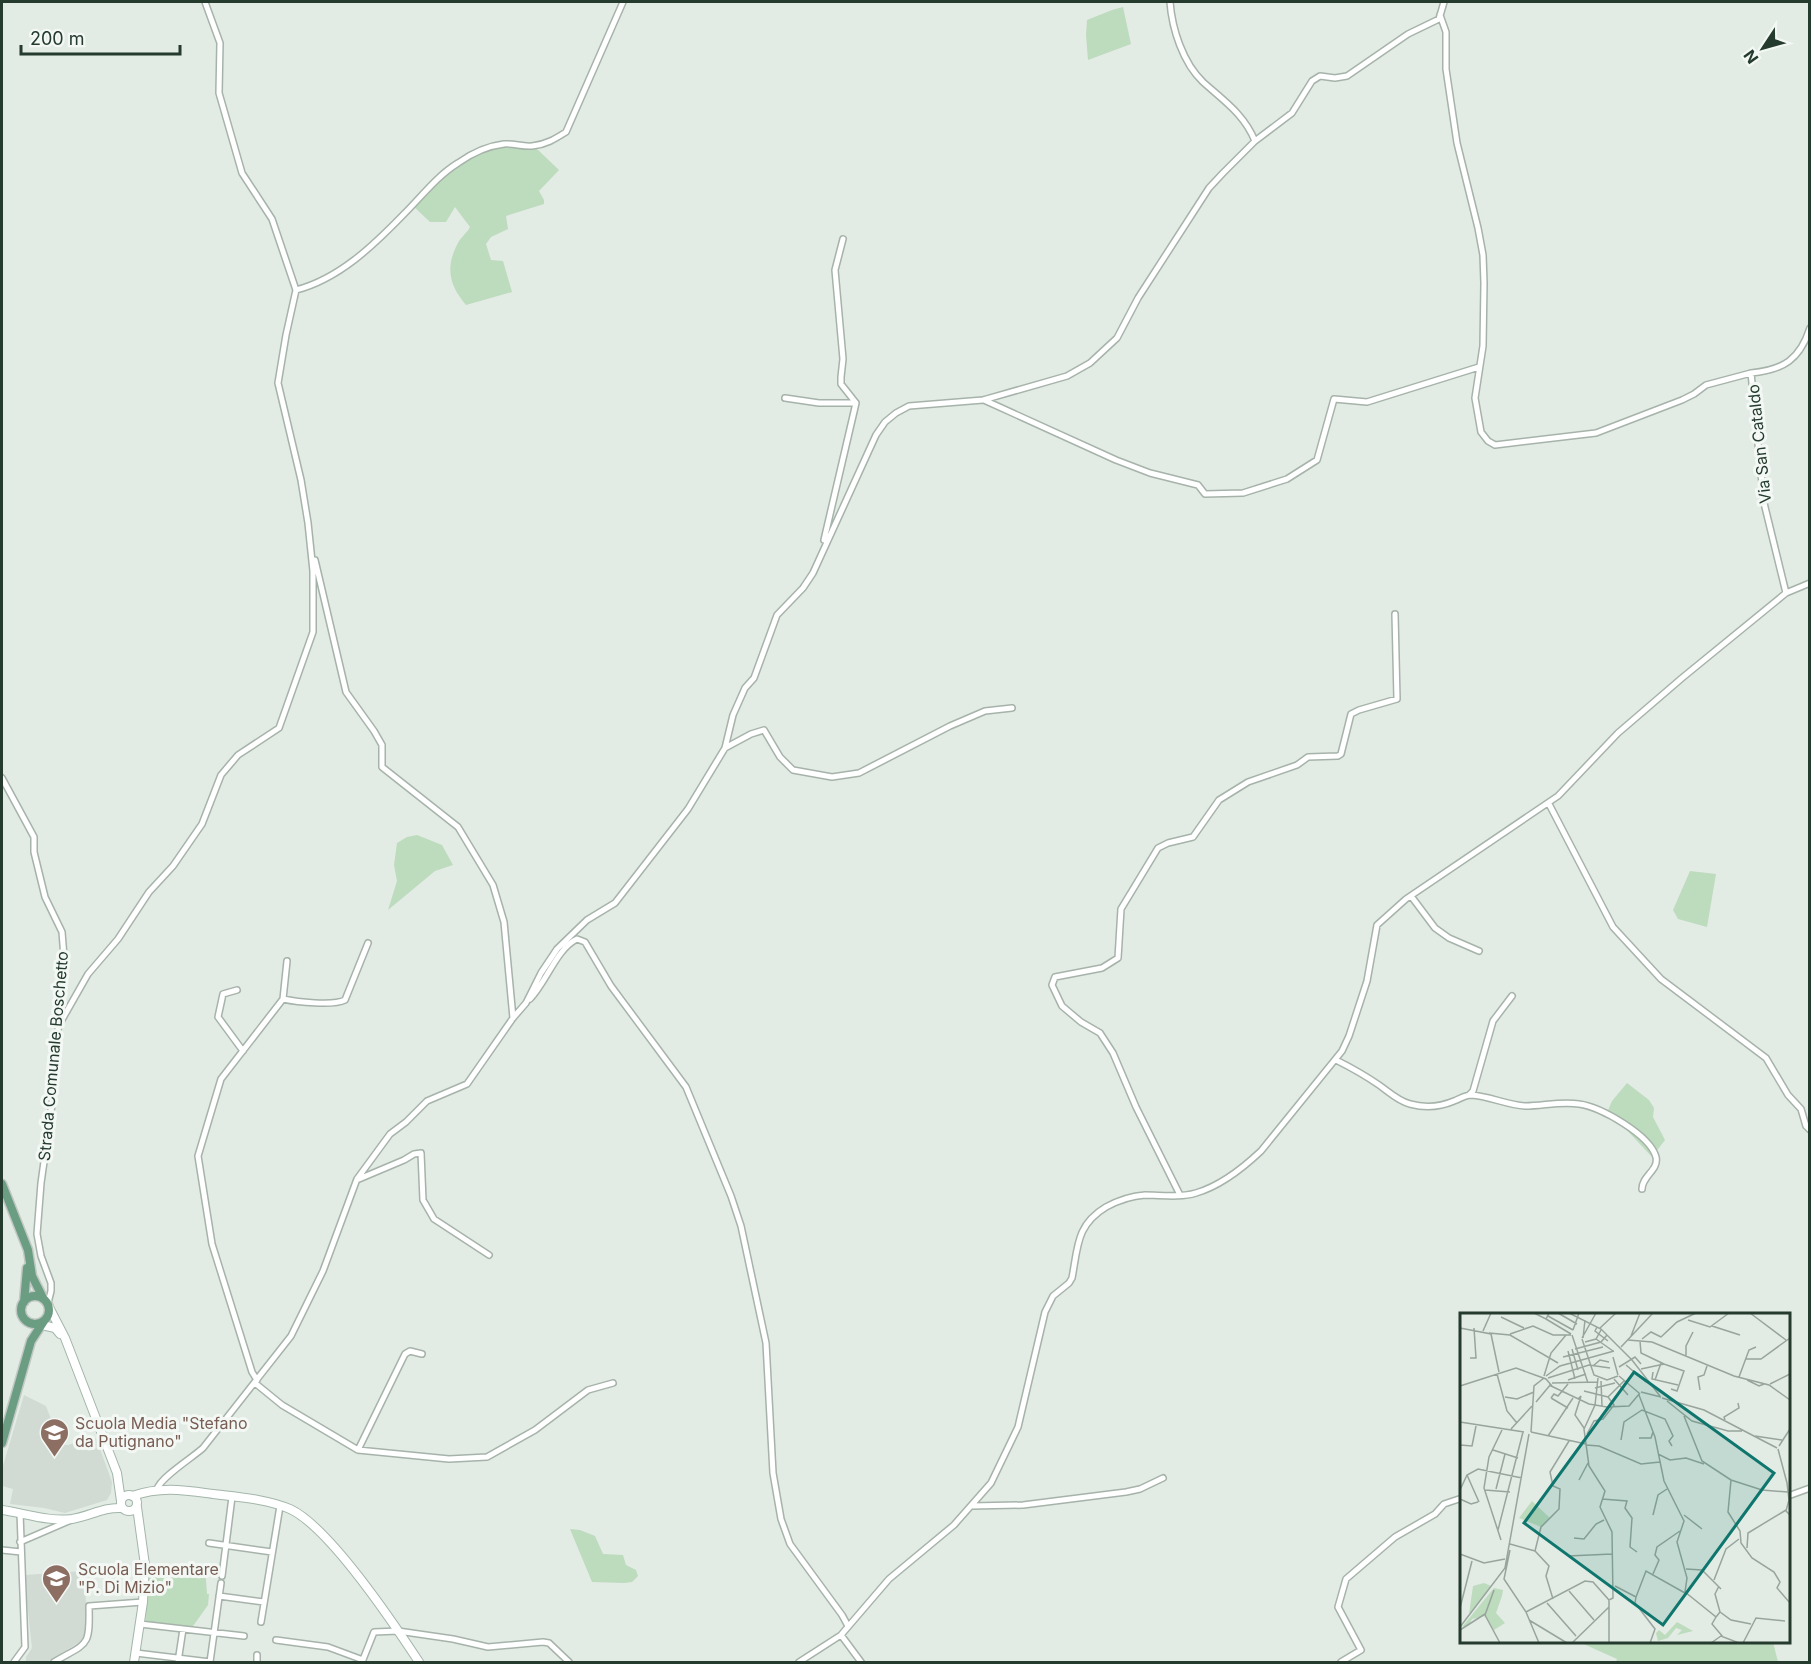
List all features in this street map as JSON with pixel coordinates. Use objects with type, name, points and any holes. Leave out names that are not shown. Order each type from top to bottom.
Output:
[{"type":"main road","points":[[2,1184],[28,1250],[33,1276],[66,1342],[117,1473],[124,1507],[141,1536]]},
{"type":"main road","points":[[28,1250],[26,1295],[21,1311],[26,1320],[31,1341]]},
{"type":"main road","points":[[24,1302],[39,1289]]},
{"type":"main road","points":[[32,1296],[46,1303]]},
{"type":"main road","points":[[2,1443],[31,1341],[48,1315],[46,1303]]},
{"type":"main road","points":[[26,1320],[55,1328],[66,1342]]},
{"type":"main road","points":[[117,1473],[134,1500],[146,1565],[134,1662]]},
{"type":"main road","points":[[134,1500],[154,1490],[182,1490],[280,1506],[294,1512],[329,1542],[398,1631],[418,1662]]},
{"type":"main road","points":[[124,1507],[125,1496],[134,1500]]},
{"type":"main road","points":[[2,1510],[58,1520],[74,1519],[105,1508],[124,1507],[134,1510],[134,1500]]},
{"type":"street","points":[[59,1024],[88,974],[118,939],[149,892],[173,866],[202,824],[221,775],[238,755],[279,728],[313,633],[314,571],[309,535],[301,480],[278,383],[297,290],[272,219],[242,173],[219,93],[220,43],[205,2]]},
{"type":"street","points":[[297,290],[327,279],[345,266],[376,242],[435,181],[456,164],[482,148],[506,144],[532,146],[550,142],[566,132],[623,2]]},
{"type":"street","points":[[1170,2],[1176,34],[1197,75],[1239,114],[1249,127],[1255,141]]},
{"type":"street","points":[[526,1003],[541,972],[557,949],[586,920],[615,903],[688,809],[725,748],[733,715],[745,688],[754,678],[777,615],[803,588],[813,573],[876,435],[885,422],[909,406],[983,400],[1067,376],[1090,363],[1117,338],[1138,298],[1209,188],[1255,141],[1292,113],[1312,81],[1320,76],[1335,78],[1347,76],[1408,34],[1439,19],[1444,2]]},
{"type":"street","points":[[1440,15],[1446,32],[1446,69],[1457,143],[1483,255],[1483,346],[1474,399],[1481,432],[1488,441],[1495,445],[1596,433],[1682,400],[1706,385],[1751,373]]},
{"type":"street","points":[[843,239],[836,270],[843,359],[841,384],[856,403]]},
{"type":"street","name":"Via San Cataldo","points":[[1786,593],[1764,503],[1751,373],[1787,364],[1793,360],[1802,348],[1809,328]]},
{"type":"street","points":[[983,400],[1116,460],[1150,473],[1198,485],[1205,494],[1244,493],[1287,479],[1317,460],[1334,399],[1367,402],[1479,367]]},
{"type":"street","points":[[785,398],[819,403],[856,403]]},
{"type":"street","points":[[820,557],[856,403]]},
{"type":"street","points":[[309,535],[346,692],[382,745],[382,767],[458,827],[493,885],[504,922],[513,1018]]},
{"type":"street","points":[[799,1662],[841,1635],[889,1579],[954,1525],[991,1483],[1018,1427],[1045,1312],[1053,1296],[1072,1278],[1081,1231],[1085,1223],[1094,1214],[1116,1201],[1131,1196],[1194,1194],[1217,1184],[1251,1161],[1336,1060],[1349,1036],[1367,981],[1377,926],[1411,896],[1549,804],[1618,734],[1682,678],[1786,593],[1809,583]]},
{"type":"street","points":[[1180,1195],[1136,1107],[1113,1053],[1100,1033],[1081,1023],[1062,1006],[1052,985],[1055,977],[1102,968],[1118,958],[1121,909],[1158,848],[1193,837],[1219,800],[1248,782],[1297,765],[1308,757],[1338,756],[1341,754],[1351,714],[1397,699],[1395,614]]},
{"type":"street","points":[[725,748],[751,734],[764,730],[780,757],[793,770],[832,777],[860,773],[951,726],[986,711],[1012,708]]},
{"type":"street","name":"Strada Comunale Boschetto","points":[[2,778],[34,837],[34,852],[45,897],[62,932],[64,957],[59,992],[59,1024],[51,1064],[54,1082],[37,1234],[51,1283],[51,1291],[46,1303]]},
{"type":"street","points":[[1549,804],[1613,927],[1661,980],[1766,1058],[1788,1095],[1801,1109],[1809,1130]]},
{"type":"street","points":[[1411,896],[1435,928],[1449,938],[1479,951]]},
{"type":"street","points":[[154,1490],[159,1483],[203,1448],[291,1336],[323,1271],[357,1179],[390,1134],[427,1101],[467,1084],[513,1018],[537,992],[565,948],[581,939],[611,986],[686,1087],[731,1196],[741,1226],[767,1351],[773,1473],[781,1519],[790,1544],[848,1626]]},
{"type":"street","points":[[283,999],[326,1002],[345,1000],[368,943]]},
{"type":"street","points":[[287,961],[283,999],[221,1079],[198,1156],[212,1244],[252,1372],[257,1380],[255,1383],[282,1405],[358,1450],[449,1459],[487,1457],[535,1430],[588,1390],[613,1383]]},
{"type":"street","points":[[237,990],[223,994],[218,1017],[243,1051]]},
{"type":"street","points":[[1336,1060],[1408,1104],[1432,1107],[1454,1102],[1469,1095],[1473,1090],[1493,1021],[1512,996]]},
{"type":"street","points":[[1469,1095],[1523,1106],[1579,1104],[1594,1107],[1635,1132],[1649,1145],[1656,1156],[1656,1165],[1642,1183],[1642,1189]]},
{"type":"street","points":[[357,1179],[421,1153],[423,1200],[434,1219],[489,1255]]},
{"type":"street","points":[[39,1289],[46,1283],[47,1275]]},
{"type":"street","points":[[358,1450],[405,1354],[410,1351],[422,1354]]},
{"type":"street","points":[[971,1506],[1023,1505],[1126,1492],[1140,1489],[1163,1478]]},
{"type":"street","points":[[1790,1495],[1809,1488]]},
{"type":"street","points":[[222,1576],[232,1497]]},
{"type":"street","points":[[1341,1662],[1361,1650],[1338,1607],[1346,1579],[1395,1537],[1435,1514],[1444,1504],[1460,1498]]},
{"type":"street","points":[[261,1622],[280,1506]]},
{"type":"street","points":[[14,1662],[25,1647],[20,1513]]},
{"type":"street","points":[[20,1542],[74,1519]]},
{"type":"street","points":[[209,1543],[272,1552]]},
{"type":"street","points":[[2,1550],[21,1552]]},
{"type":"street","points":[[136,1653],[210,1662],[221,1583]]},
{"type":"street","points":[[219,1596],[264,1602]]},
{"type":"street","points":[[54,1662],[83,1645],[87,1640],[90,1633],[88,1606],[143,1602]]},
{"type":"street","points":[[140,1624],[244,1636]]},
{"type":"street","points":[[179,1660],[183,1629]]},
{"type":"street","points":[[276,1640],[328,1647],[363,1661],[374,1632],[398,1631],[488,1647],[549,1643],[569,1662]]},
{"type":"street","points":[[841,1635],[861,1662]]},
{"type":"street","points":[[257,1654],[257,1662]]},
{"type":"shaded area","name":"Scuola Media \"Stefano da Putignano\"","points":[[24,1395],[46,1406],[61,1445],[77,1442],[81,1445],[96,1438],[112,1482],[111,1493],[107,1500],[65,1513],[10,1504],[13,1489],[2,1486],[2,1469]]},
{"type":"shaded area","name":"Scuola Elementare \"P. Di Mizio\"","points":[[84,1571],[88,1633],[86,1638],[47,1662],[26,1662],[26,1657],[32,1648],[24,1575]]},
{"type":"green space","points":[[1123,7],[1131,44],[1088,60],[1087,20]]},
{"type":"green space","points":[[518,147],[537,149],[559,170],[539,191],[544,204],[506,216],[508,229],[491,237],[486,244],[491,260],[503,261],[512,292],[466,305],[456,290],[450,268],[458,243],[470,227],[455,207],[446,222],[430,222],[411,204],[434,177],[460,159],[479,152]]},
{"type":"green space","points":[[417,835],[442,845],[453,865],[435,871],[388,910],[397,881],[394,865],[397,843],[407,837]]},
{"type":"green space","points":[[1690,871],[1716,874],[1707,927],[1678,919],[1673,910]]},
{"type":"green space","points":[[1627,1083],[1649,1100],[1654,1108],[1653,1117],[1665,1140],[1652,1157],[1624,1127],[1606,1115],[1612,1101]]},
{"type":"green space","points":[[570,1529],[595,1536],[603,1554],[623,1555],[626,1565],[636,1570],[638,1576],[632,1582],[592,1582]]},
{"type":"green space","points":[[205,1568],[207,1594],[209,1594],[208,1605],[191,1629],[146,1621],[147,1576]]},
{"type":"green space","points":[[1581,1643],[1773,1643],[1778,1662],[1616,1662],[1617,1659]]},
{"type":"place","name":"Scuola Media \"Stefano da Putignano\"","points":[[54,1458]]},
{"type":"place","name":"Scuola Elementare \"P. Di Mizio\"","points":[[57,1604]]}]
